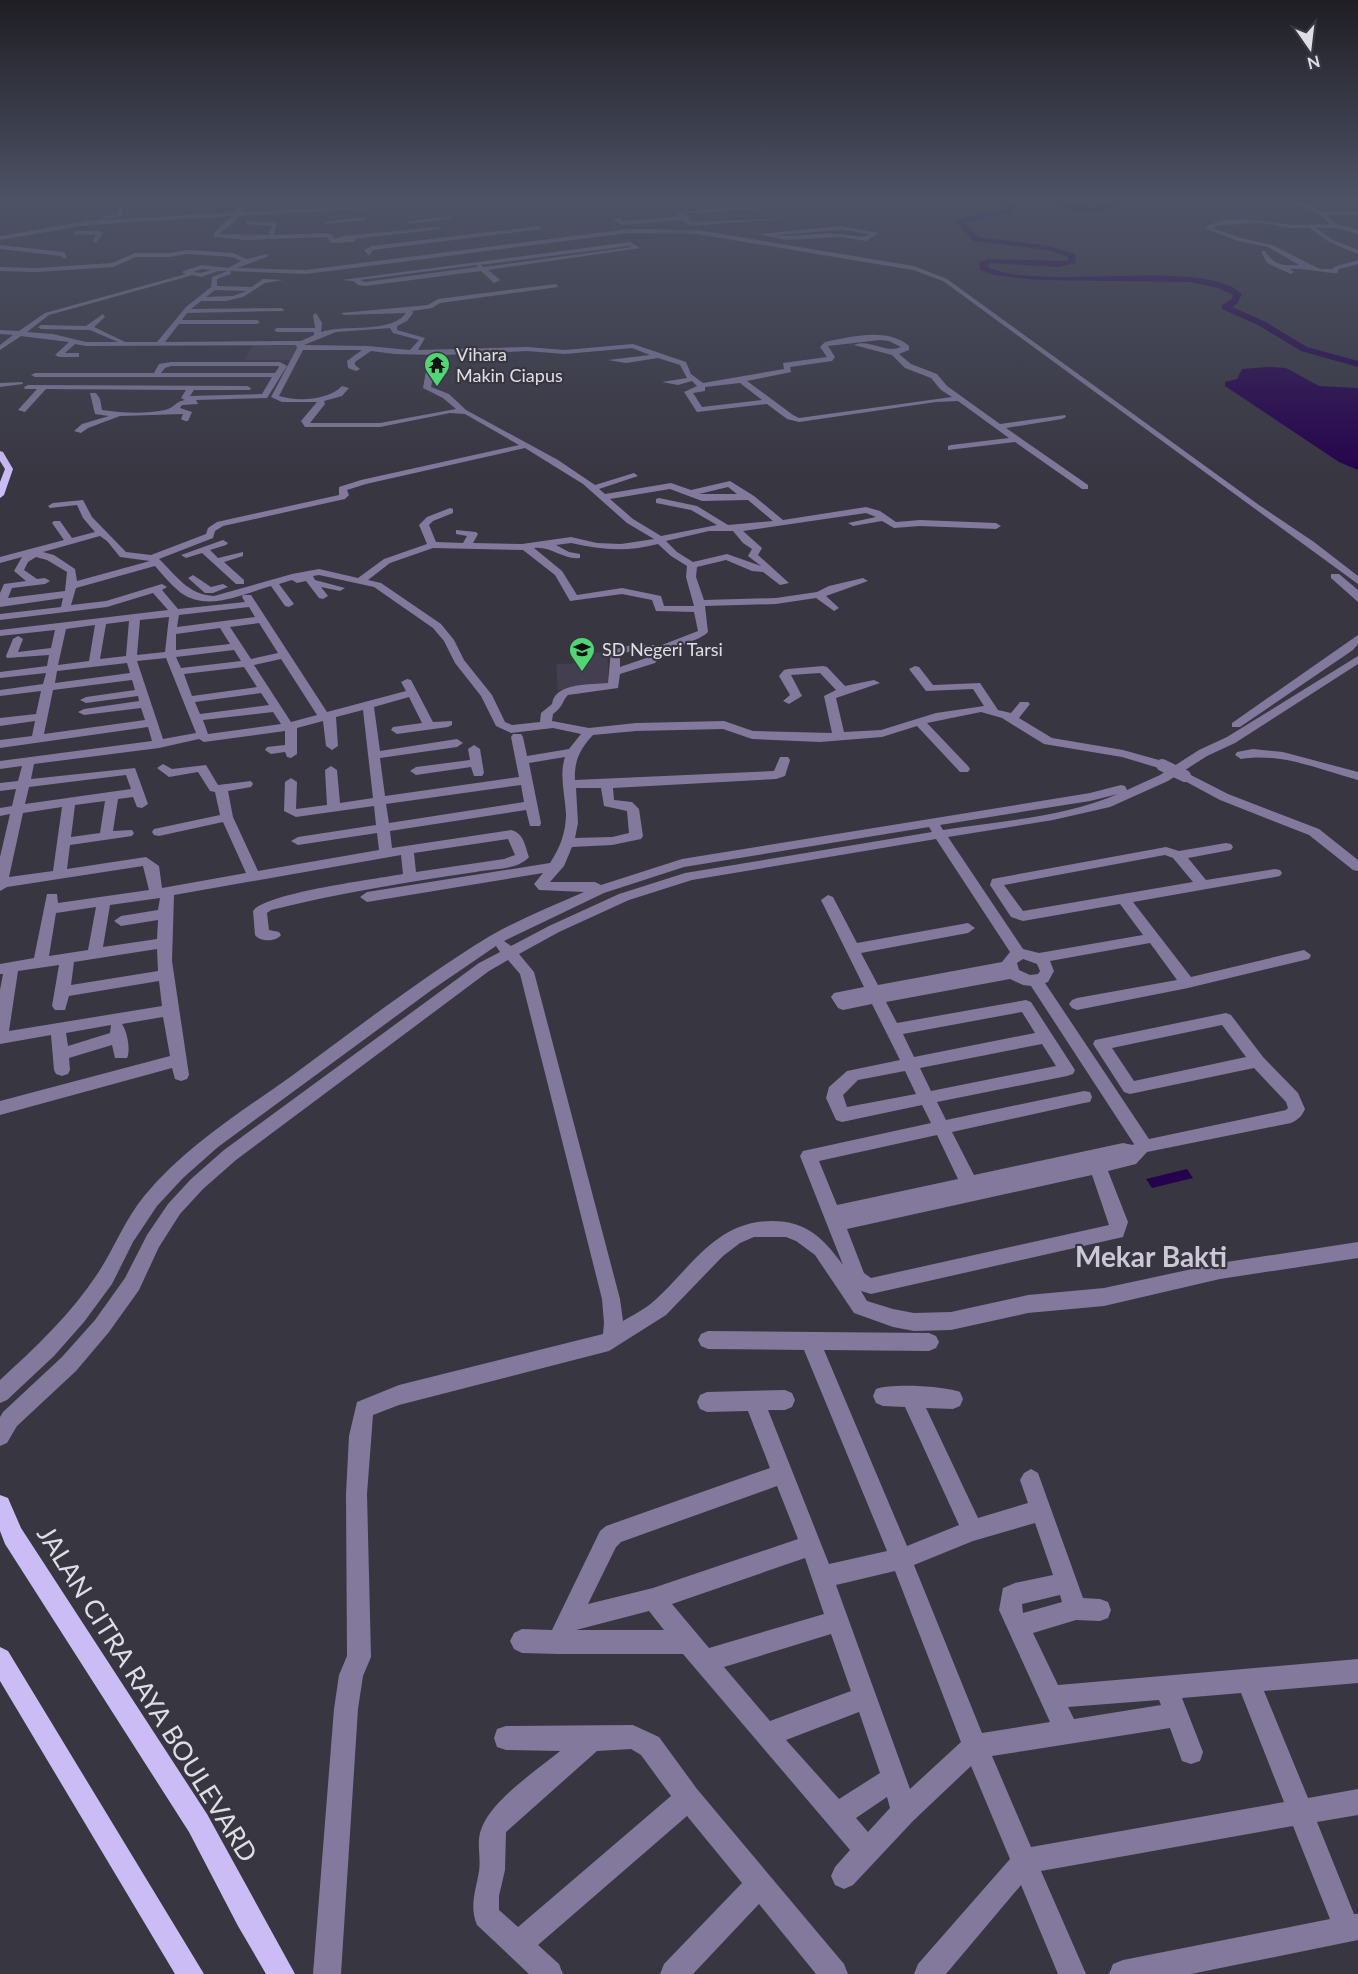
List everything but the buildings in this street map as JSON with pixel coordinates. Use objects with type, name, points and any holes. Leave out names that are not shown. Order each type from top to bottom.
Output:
[{"type":"main road","points":[[0,454],[9,469],[0,495]]},
{"type":"main road","name":"JALAN CITRA RAYA BOULEVARD","points":[[0,1506],[13,1536],[198,1823],[247,1917],[281,1974]]},
{"type":"main road","points":[[0,1659],[190,1974]]},
{"type":"street","points":[[0,339],[42,314],[124,291]]},
{"type":"street","points":[[0,348],[24,333],[47,314],[124,291]]},
{"type":"street","points":[[162,341],[184,314],[209,291]]},
{"type":"street","points":[[206,294],[234,291]]},
{"type":"street","points":[[199,299],[233,299],[250,291]]},
{"type":"street","points":[[344,313],[430,308],[438,301],[516,291]]},
{"type":"street","points":[[959,291],[1256,507],[1311,544],[1352,582],[1358,599]]},
{"type":"street","points":[[253,305],[278,304],[274,310]]},
{"type":"street","points":[[184,314],[220,305]]},
{"type":"street","points":[[184,314],[227,316],[282,310]]},
{"type":"street","points":[[277,330],[317,333],[394,325],[406,321],[410,313],[407,310]]},
{"type":"street","points":[[184,314],[267,316]]},
{"type":"street","points":[[48,326],[62,315]]},
{"type":"street","points":[[316,315],[317,333]]},
{"type":"street","points":[[88,328],[103,316]]},
{"type":"street","points":[[227,316],[246,322],[257,322]]},
{"type":"street","points":[[171,329],[217,329],[227,316]]},
{"type":"street","points":[[68,327],[75,321]]},
{"type":"street","points":[[240,330],[246,322]]},
{"type":"street","points":[[394,325],[395,332],[423,339],[412,353]]},
{"type":"street","points":[[40,327],[88,328],[120,341],[367,347],[412,353],[520,349],[565,352],[620,349],[633,346],[683,364],[685,372],[701,386],[743,382],[752,377],[788,370],[786,365],[793,363],[831,358],[823,346],[827,344],[867,338],[896,340],[905,346],[904,350],[894,353],[881,352],[862,355]]},
{"type":"street","points":[[0,332],[53,336],[86,344],[162,341],[211,336]]},
{"type":"street","points":[[275,398],[301,346],[317,333]]},
{"type":"street","points":[[74,342],[59,356],[76,355]]},
{"type":"street","points":[[854,345],[872,345],[881,352]]},
{"type":"street","points":[[356,369],[351,366],[351,361],[367,347]]},
{"type":"street","points":[[442,353],[439,362],[430,370],[427,388],[446,396],[462,410],[555,462],[594,488],[630,521],[656,536],[688,563],[700,606],[702,634],[680,640],[664,648],[632,648],[615,652],[613,654],[616,683],[612,687],[573,691],[560,695],[558,705],[547,713],[546,724]]},
{"type":"street","points":[[894,353],[908,366],[934,376],[939,384],[958,399],[1085,487]]},
{"type":"street","points":[[612,360],[626,361],[661,355]]},
{"type":"street","points":[[78,430],[85,426],[179,404],[264,396],[283,365],[165,364],[154,376]]},
{"type":"street","points":[[0,385],[19,384],[19,387],[28,384],[37,373],[154,376],[278,375]]},
{"type":"street","points":[[666,382],[678,383],[692,379]]},
{"type":"street","points":[[743,382],[790,417],[801,420],[936,400],[958,399]]},
{"type":"street","points":[[28,384],[43,388],[271,388]]},
{"type":"street","points":[[701,386],[702,389],[688,392],[698,409],[770,401]]},
{"type":"street","points":[[22,410],[43,388]]},
{"type":"street","points":[[179,404],[191,388]]},
{"type":"street","points":[[179,404],[275,398],[319,400],[339,394],[345,388]]},
{"type":"street","points":[[66,394],[164,393],[174,396],[188,412],[185,419]]},
{"type":"street","points":[[93,395],[98,412],[127,417]]},
{"type":"street","points":[[319,400],[321,404],[305,421],[308,425],[386,424],[462,410]]},
{"type":"street","points":[[1000,426],[1062,417]]},
{"type":"street","points":[[951,448],[1017,439]]},
{"type":"street","points":[[139,578],[157,562],[210,536],[213,528],[224,523],[342,497],[345,495],[342,489],[364,482],[525,446]]},
{"type":"street","points":[[594,488],[634,476]]},
{"type":"street","points":[[604,497],[671,486],[705,498],[746,496],[781,523]]},
{"type":"street","points":[[659,501],[690,506],[713,517],[725,527]]},
{"type":"street","points":[[53,506],[80,502],[90,522],[100,533],[110,539],[123,555],[157,562],[188,594],[207,600],[314,572],[377,585],[437,626],[449,639],[459,661],[486,695],[503,726],[511,729],[560,724],[589,732],[636,727],[718,725],[752,735],[839,737],[882,733],[919,721],[981,709],[1013,718],[1048,741],[1123,754],[1162,765],[1224,797],[1314,832],[1355,861]]},
{"type":"street","points":[[361,580],[387,561],[432,545],[526,547],[575,540],[597,546],[618,547],[658,540],[675,534],[814,519],[867,510],[877,513],[894,525],[920,523],[996,526]]},
{"type":"street","points":[[432,545],[424,525],[430,519],[450,511]]},
{"type":"street","points":[[853,524],[884,518]]},
{"type":"street","points":[[814,519],[823,527]]},
{"type":"street","points":[[57,523],[69,541]]},
{"type":"street","points":[[736,528],[737,544]]},
{"type":"street","points":[[459,532],[473,534],[467,545]]},
{"type":"street","points":[[0,560],[100,533]]},
{"type":"street","points":[[0,603],[70,590],[223,543]]},
{"type":"street","points":[[546,544],[566,554],[577,556]]},
{"type":"street","points":[[688,563],[737,544],[756,548],[753,556],[766,565],[765,569]]},
{"type":"street","points":[[1298,546],[1352,582]]},
{"type":"street","points":[[526,547],[559,573],[574,598],[622,591],[657,598],[660,609],[819,595],[833,588],[863,581]]},
{"type":"street","points":[[203,549],[240,582]]},
{"type":"street","points":[[0,603],[8,586],[40,581],[20,572],[19,567],[28,557],[45,553],[73,572],[65,609]]},
{"type":"street","points":[[218,561],[240,554]]},
{"type":"street","points":[[688,563],[727,557],[755,569],[765,569],[784,583]]},
{"type":"street","points":[[323,596],[313,582],[306,577],[246,593],[283,655],[327,717],[332,746]]},
{"type":"street","points":[[193,578],[209,591],[251,578]]},
{"type":"street","points":[[313,582],[340,588]]},
{"type":"street","points":[[275,585],[289,604]]},
{"type":"street","points":[[0,617],[123,603],[159,589],[175,612],[170,655],[201,735]]},
{"type":"street","points":[[819,595],[834,608]]},
{"type":"street","points":[[0,633],[251,604]]},
{"type":"street","points":[[79,624],[84,608]]},
{"type":"street","points":[[43,628],[46,612]]},
{"type":"street","points":[[135,618],[132,659],[159,744]]},
{"type":"street","points":[[171,634],[261,620]]},
{"type":"street","points":[[94,664],[100,622]]},
{"type":"street","points":[[37,739],[62,626]]},
{"type":"street","points":[[225,627],[290,727],[291,751],[272,750]]},
{"type":"street","points":[[0,1436],[10,1419],[69,1364],[102,1326],[132,1284],[153,1241],[174,1209],[197,1184],[230,1155],[444,996],[509,952],[615,901],[690,876],[936,828],[1128,786],[1157,773],[1194,747],[1223,734],[1349,648],[1358,638]]},
{"type":"street","points":[[0,675],[237,646]]},
{"type":"street","points":[[615,672],[651,661],[655,657],[651,649]]},
{"type":"street","points":[[0,650],[56,651]]},
{"type":"street","points":[[178,676],[250,667],[283,655]]},
{"type":"street","points":[[0,1393],[47,1350],[77,1316],[105,1278],[127,1236],[145,1210],[177,1173],[222,1135],[428,985],[496,939],[599,890],[682,863],[1078,811],[1136,792],[1164,778],[1203,753],[1232,740],[1358,659]]},
{"type":"street","points":[[789,701],[796,696],[785,676],[788,672],[823,669],[843,691]]},
{"type":"street","points":[[915,669],[930,689],[976,685],[993,711]]},
{"type":"street","points":[[0,693],[137,676]]},
{"type":"street","points":[[839,737],[830,696],[874,683]]},
{"type":"street","points":[[5,764],[159,744],[201,735],[209,739],[290,727],[368,705],[410,687],[429,726]]},
{"type":"street","points":[[187,700],[265,690]]},
{"type":"street","points":[[85,706],[144,698]]},
{"type":"street","points":[[1013,718],[1024,704]]},
{"type":"street","points":[[368,705],[386,854]]},
{"type":"street","points":[[194,718],[276,708]]},
{"type":"street","points":[[0,722],[41,717]]},
{"type":"street","points":[[919,721],[964,769]]},
{"type":"street","points":[[0,744],[152,723]]},
{"type":"street","points":[[397,730],[448,723]]},
{"type":"street","points":[[589,732],[573,752],[568,768],[572,813],[566,843],[557,866],[541,884],[544,887],[595,887],[599,890]]},
{"type":"street","points":[[50,759],[55,737]]},
{"type":"street","points":[[517,737],[535,823]]},
{"type":"street","points":[[5,764],[15,742]]},
{"type":"street","points":[[374,754],[457,743]]},
{"type":"street","points":[[421,796],[415,766],[477,768],[474,749]]},
{"type":"street","points":[[1241,755],[1253,751],[1270,753],[1358,776]]},
{"type":"street","points":[[522,760],[573,752]]},
{"type":"street","points":[[568,784],[776,775],[781,773],[784,760]]},
{"type":"street","points":[[0,1108],[180,1067],[165,975],[163,943],[165,914],[162,893],[152,866],[146,861],[0,884],[6,836],[18,809],[29,761]]},
{"type":"street","points":[[163,768],[170,773],[202,768],[214,788],[221,789],[247,783]]},
{"type":"street","points":[[331,770],[334,808]]},
{"type":"street","points":[[0,787],[129,771],[132,772],[140,798],[112,796],[0,812]]},
{"type":"street","points":[[291,782],[291,812],[334,808],[527,780]]},
{"type":"street","points":[[566,843],[612,841],[636,836],[631,806],[608,803],[607,784]]},
{"type":"street","points":[[221,789],[227,817],[254,876]]},
{"type":"street","points":[[106,836],[112,796]]},
{"type":"street","points":[[59,874],[69,802]]},
{"type":"street","points":[[298,841],[532,805]]},
{"type":"street","points":[[159,832],[227,817]]},
{"type":"street","points":[[936,828],[1022,979],[1036,981],[1046,975],[1043,963]]},
{"type":"street","points":[[64,842],[127,833]]},
{"type":"street","points":[[40,963],[51,903],[104,901],[162,893],[511,834],[516,838],[522,857],[506,863],[410,877],[370,890]]},
{"type":"street","points":[[1226,847],[1179,855],[1166,851],[997,882],[997,885],[1020,916],[1275,873]]},
{"type":"street","points":[[407,851],[410,877]]},
{"type":"street","points":[[1179,855],[1203,885]]},
{"type":"street","points":[[370,858],[370,890]]},
{"type":"street","points":[[274,935],[262,935],[262,908],[316,894],[370,890],[557,866]]},
{"type":"street","points":[[144,917],[162,893]]},
{"type":"street","points":[[1123,899],[1188,983]]},
{"type":"street","points":[[828,900],[972,1188]]},
{"type":"street","points":[[96,954],[104,901]]},
{"type":"street","points":[[121,921],[165,914]]},
{"type":"street","points":[[853,949],[968,928]]},
{"type":"street","points":[[496,939],[527,972],[611,1299],[614,1323],[612,1336]]},
{"type":"street","points":[[875,995],[1013,964],[1054,964],[1155,941]]},
{"type":"street","points":[[163,943],[6,968],[0,1037],[170,1010]]},
{"type":"street","points":[[1077,1004],[1188,983],[1304,955]]},
{"type":"street","points":[[68,958],[61,999],[165,975]]},
{"type":"street","points":[[1036,981],[1140,1149]]},
{"type":"street","points":[[893,1030],[1026,1006],[1046,1037],[1067,1070],[842,1115],[834,1098],[835,1092],[853,1075],[1046,1037]]},
{"type":"street","points":[[116,1019],[121,1054]]},
{"type":"street","points":[[834,1219],[972,1188],[1123,1150],[1140,1149],[1292,1116],[1297,1109],[1292,1098],[1257,1061],[1226,1019],[1101,1044],[1130,1088],[1257,1061]]},
{"type":"street","points":[[58,1029],[61,1062],[118,1037]]},
{"type":"street","points":[[1084,1097],[809,1156],[856,1278],[871,1286],[1117,1231],[1119,1222],[1097,1166]]},
{"type":"street","points":[[972,1188],[1130,1159],[1140,1149]]},
{"type":"street","points":[[327,1974],[346,1709],[351,1675],[359,1658],[358,1491],[360,1430],[364,1409],[399,1395],[602,1345],[612,1336],[635,1325],[658,1309],[717,1250],[734,1237],[765,1227],[786,1229],[802,1235],[821,1249],[861,1307],[893,1318],[914,1322],[951,1321],[1028,1304],[1104,1297],[1220,1271],[1358,1250]]},
{"type":"street","points":[[708,1340],[929,1342]]},
{"type":"street","points":[[810,1340],[901,1559],[975,1746],[1072,1974]]},
{"type":"street","points":[[883,1396],[953,1399]]},
{"type":"street","points":[[911,1397],[973,1530]]},
{"type":"street","points":[[707,1402],[785,1400]]},
{"type":"street","points":[[755,1402],[811,1545],[904,1812]]},
{"type":"street","points":[[558,1642],[608,1539],[614,1533],[783,1474]]},
{"type":"street","points":[[1031,1480],[1076,1609]]},
{"type":"street","points":[[822,1577],[901,1559],[973,1530],[1041,1510]]},
{"type":"street","points":[[569,1620],[654,1599],[811,1545]]},
{"type":"street","points":[[1066,1583],[1011,1596],[1009,1606],[1067,1731]]},
{"type":"street","points":[[654,1599],[766,1735],[867,1850]]},
{"type":"street","points":[[1017,1626],[1076,1609],[1100,1610]]},
{"type":"street","points":[[704,1661],[838,1621]]},
{"type":"street","points":[[522,1641],[688,1642]]},
{"type":"street","points":[[1052,1697],[1358,1671]]},
{"type":"street","points":[[1123,1974],[1353,1928],[1300,1813],[1248,1680]]},
{"type":"street","points":[[1166,1688],[1191,1752]]},
{"type":"street","points":[[766,1735],[865,1698]]},
{"type":"street","points":[[844,1876],[904,1812],[975,1746],[1177,1715]]},
{"type":"street","points":[[506,1738],[592,1740],[633,1737],[642,1740],[650,1746],[688,1798],[834,1974]]},
{"type":"street","points":[[549,1974],[486,1916],[486,1896],[492,1870],[494,1830],[505,1814],[592,1740]]},
{"type":"street","points":[[838,1815],[894,1778]]},
{"type":"street","points":[[519,1944],[688,1798]]},
{"type":"street","points":[[928,1974],[1025,1861],[1358,1802]]},
{"type":"street","points":[[674,1974],[760,1883]]},
{"type":"shaded area","points":[[254,344],[295,344],[297,347],[290,360],[244,360]]},
{"type":"shaded area","points":[[1286,368],[1319,386],[1358,388],[1358,470],[1339,462],[1225,386],[1225,382],[1237,379],[1242,369]]},
{"type":"shaded area","name":"SD Negeri Tarsi","points":[[607,651],[609,683],[600,688],[558,690],[556,664],[580,663],[580,659],[591,658],[595,653]]},
{"type":"shaded area","points":[[1187,1169],[1193,1178],[1152,1188],[1146,1179]]},
{"type":"waterway","points":[[1233,291],[1238,294],[1234,302],[1225,307],[1261,323],[1304,349],[1358,364]]},
{"type":"place","name":"Vihara Makin Ciapus","points":[[437,388]]},
{"type":"place","name":"SD Negeri Tarsi","points":[[582,673]]},
{"type":"district","name":"Mekar Bakti","points":[[1151,1257]]}]
